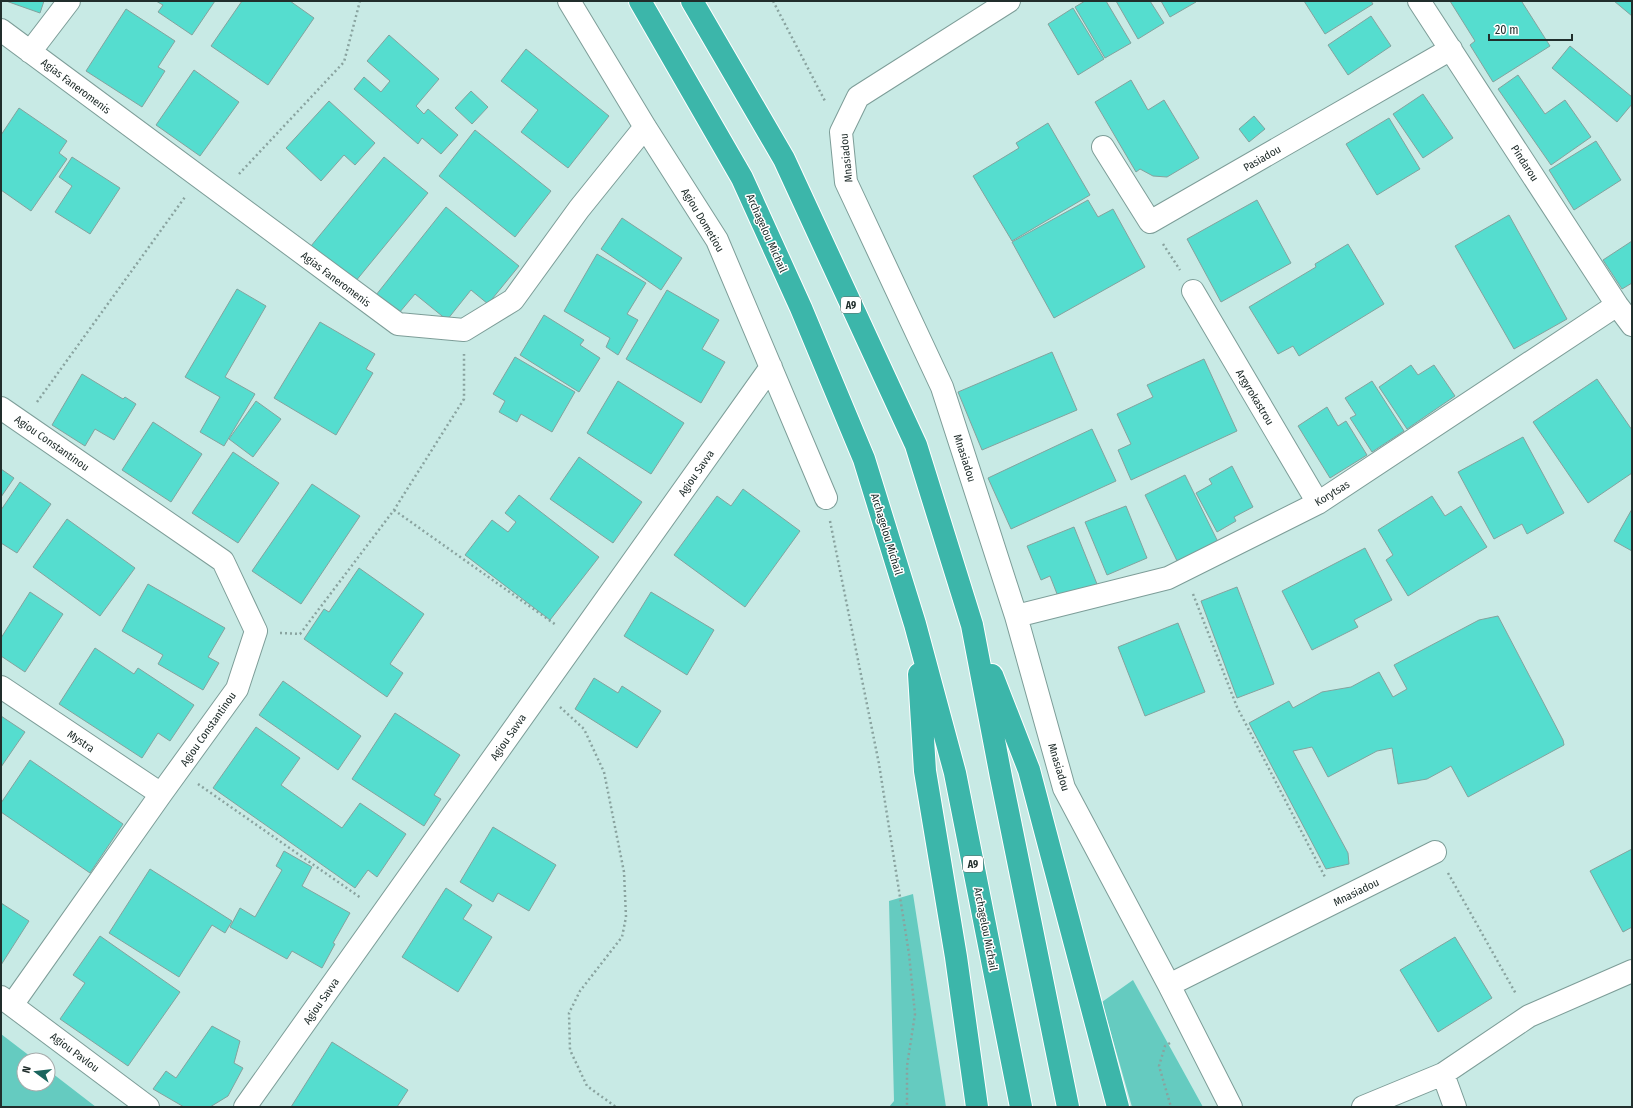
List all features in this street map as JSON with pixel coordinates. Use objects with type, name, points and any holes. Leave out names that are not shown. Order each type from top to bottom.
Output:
[{"type":"highway","name":"Archagelou Michail","points":[[640,1],[742,178],[801,308],[864,459],[915,624],[955,774],[1021,1107]]},
{"type":"highway","name":"A9","points":[[692,1],[784,159],[916,445],[972,625],[1001,777],[1068,1107]]},
{"type":"highway","points":[[915,624],[925,771],[954,950],[977,1107]]},
{"type":"highway","points":[[972,625],[1029,770],[1118,1107]]},
{"type":"street","points":[[30,52],[69,1]]},
{"type":"street","name":"Agiou Dometiou","points":[[569,1],[645,127],[718,240],[826,498]]},
{"type":"street","name":"Mnasiadou","points":[[1009,1],[858,97],[841,132],[846,182],[942,387],[1016,616],[1064,788],[1169,985],[1231,1107]]},
{"type":"street","name":"Pindarou","points":[[1420,1],[1617,305],[1632,325]]},
{"type":"street","name":"Agias Faneromenis","points":[[1,30],[398,324],[464,330]]},
{"type":"street","name":"Pasiadou","points":[[1150,222],[1451,49]]},
{"type":"street","points":[[464,330],[513,300],[579,209],[645,127]]},
{"type":"street","points":[[1103,147],[1150,222]]},
{"type":"street","name":"Argyrokastrou","points":[[1193,291],[1318,503]]},
{"type":"street","name":"Korytsas","points":[[1016,616],[1168,578],[1318,503],[1617,305]]},
{"type":"street","name":"Agiou Savva","points":[[245,1107],[771,367]]},
{"type":"street","name":"Agiou Constantinou","points":[[1,408],[224,561],[256,631],[237,689],[179,770],[7,1001]]},
{"type":"street","name":"Mystra","points":[[1,687],[160,794]]},
{"type":"street","name":"Mnasiadou","points":[[1169,985],[1435,852]]},
{"type":"street","points":[[1363,1107],[1443,1074],[1529,1016],[1632,972]]},
{"type":"street","name":"Agiou Pavlou","points":[[7,1001],[148,1107]]},
{"type":"street","points":[[1443,1074],[1455,1107]]},
{"type":"path","points":[[221,193],[344,62],[360,1]]},
{"type":"path","points":[[773,1],[841,132]]},
{"type":"path","points":[[22,422],[199,177]]},
{"type":"path","points":[[1150,222],[1193,291]]},
{"type":"path","points":[[256,631],[300,634],[394,510],[464,399],[464,330]]},
{"type":"path","points":[[826,498],[879,764],[909,954],[915,1014],[907,1066],[907,1107]]},
{"type":"path","points":[[394,510],[577,640]]},
{"type":"path","points":[[1184,571],[1237,707],[1337,901]]},
{"type":"path","points":[[542,691],[584,729],[604,772],[624,872],[626,917],[622,937],[580,991],[569,1012],[570,1050],[587,1086],[616,1107]]},
{"type":"path","points":[[179,770],[383,914]]},
{"type":"path","points":[[1435,852],[1529,1016]]},
{"type":"path","points":[[1171,1042],[1165,1046],[1160,1066],[1171,1107]]},
{"type":"shaded area","points":[[913,894],[946,1107],[889,1107],[894,1101],[889,901]]},
{"type":"shaded area","points":[[1133,980],[1203,1107],[1132,1107],[1102,1002]]},
{"type":"shaded area","points":[[1,1034],[25,1052],[16,1052],[16,1092],[56,1092],[56,1076],[96,1107],[1,1107]]},
{"type":"building","points":[[6,1],[44,1],[40,13]]},
{"type":"building","points":[[156,1],[215,1],[192,35],[158,12],[163,5]]},
{"type":"building","points":[[242,1],[290,1],[314,18],[268,85],[211,46]]},
{"type":"building","points":[[1085,1],[1106,1],[1131,43],[1105,58],[1075,7]]},
{"type":"building","points":[[1116,1],[1150,1],[1164,23],[1138,39]]},
{"type":"building","points":[[1161,1],[1196,1],[1196,2],[1170,17]]},
{"type":"building","points":[[1304,1],[1371,1],[1373,4],[1325,34]]},
{"type":"building","points":[[1450,1],[1523,1],[1522,2],[1550,46],[1493,82],[1470,45],[1475,41]]},
{"type":"building","points":[[1614,1],[1632,1],[1632,16]]},
{"type":"building","points":[[1073,8],[1104,59],[1078,75],[1048,24]]},
{"type":"building","points":[[126,9],[175,41],[158,67],[165,71],[142,107],[86,71]]},
{"type":"building","points":[[1371,16],[1391,46],[1348,75],[1328,45]]},
{"type":"building","points":[[389,35],[439,79],[416,106],[424,114],[428,109],[458,135],[441,154],[422,138],[418,144],[354,89],[364,77],[381,92],[390,81],[367,61]]},
{"type":"building","points":[[1570,46],[1632,97],[1632,104],[1617,122],[1552,68]]},
{"type":"building","points":[[526,49],[609,116],[568,168],[521,132],[538,110],[501,81]]},
{"type":"building","points":[[194,70],[239,102],[200,156],[156,125]]},
{"type":"building","points":[[1518,75],[1545,114],[1565,100],[1591,137],[1551,165],[1498,89]]},
{"type":"building","points":[[1131,80],[1148,110],[1164,100],[1199,158],[1167,177],[1153,176],[1140,169],[1136,172],[1095,102]]},
{"type":"building","points":[[471,91],[488,107],[472,124],[455,108]]},
{"type":"building","points":[[1423,94],[1453,138],[1423,158],[1393,114]]},
{"type":"building","points":[[329,101],[375,143],[355,165],[344,155],[321,181],[286,148]]},
{"type":"building","points":[[19,108],[67,141],[59,153],[67,159],[31,211],[1,190],[1,135]]},
{"type":"building","points":[[1254,116],[1265,129],[1249,142],[1239,129]]},
{"type":"building","points":[[1389,118],[1420,169],[1377,195],[1346,144]]},
{"type":"building","points":[[1048,123],[1090,195],[1012,241],[973,176],[1019,148],[1016,143]]},
{"type":"building","points":[[475,130],[551,191],[515,237],[439,176]]},
{"type":"building","points":[[1596,141],[1621,180],[1574,210],[1549,170]]},
{"type":"building","points":[[72,157],[120,188],[90,234],[55,212],[72,186],[59,177]]},
{"type":"building","points":[[384,157],[428,193],[355,282],[311,246]]},
{"type":"building","points":[[1088,200],[1098,217],[1113,209],[1145,267],[1054,318],[1012,242]]},
{"type":"building","points":[[1257,200],[1291,263],[1221,302],[1187,239]]},
{"type":"building","points":[[446,207],[519,266],[488,304],[471,290],[447,320],[415,294],[399,313],[376,295]]},
{"type":"building","points":[[1509,215],[1567,319],[1514,349],[1455,246]]},
{"type":"building","points":[[622,218],[682,258],[661,290],[601,249]]},
{"type":"building","points":[[1632,241],[1632,283],[1622,289],[1603,260]]},
{"type":"building","points":[[1348,244],[1384,304],[1299,356],[1293,346],[1278,354],[1249,307],[1316,267],[1315,264]]},
{"type":"building","points":[[597,254],[646,283],[627,314],[638,320],[618,355],[606,347],[610,338],[564,311]]},
{"type":"building","points":[[237,289],[266,306],[225,377],[255,394],[224,446],[200,432],[220,397],[185,377]]},
{"type":"building","points":[[667,290],[719,320],[702,349],[725,362],[701,403],[626,359]]},
{"type":"building","points":[[544,315],[584,340],[580,345],[600,358],[579,392],[520,355]]},
{"type":"building","points":[[320,322],[375,354],[366,369],[373,373],[336,435],[274,398]]},
{"type":"building","points":[[1052,352],[1077,410],[982,450],[958,392]]},
{"type":"building","points":[[515,357],[575,392],[552,432],[521,414],[517,422],[499,412],[505,401],[493,394]]},
{"type":"building","points":[[1204,359],[1237,431],[1131,480],[1118,450],[1131,444],[1117,414],[1153,397],[1147,385]]},
{"type":"building","points":[[1411,365],[1418,375],[1434,365],[1455,396],[1407,429],[1379,387]]},
{"type":"building","points":[[82,374],[123,399],[125,397],[136,404],[114,440],[95,429],[85,446],[52,425]]},
{"type":"building","points":[[1597,379],[1632,430],[1632,473],[1588,503],[1533,422]]},
{"type":"building","points":[[618,381],[684,423],[651,474],[587,433]]},
{"type":"building","points":[[1372,381],[1404,431],[1372,452],[1350,418],[1356,415],[1345,398]]},
{"type":"building","points":[[256,401],[281,419],[253,457],[229,439]]},
{"type":"building","points":[[1327,407],[1338,426],[1346,421],[1367,455],[1330,478],[1298,426]]},
{"type":"building","points":[[153,422],[202,454],[171,502],[122,470]]},
{"type":"building","points":[[1092,429],[1116,481],[1011,529],[988,478]]},
{"type":"building","points":[[1523,437],[1564,513],[1527,534],[1522,524],[1494,539],[1458,472]]},
{"type":"building","points":[[233,452],[279,483],[238,543],[192,513]]},
{"type":"building","points":[[579,457],[642,502],[613,543],[550,499]]},
{"type":"building","points":[[1232,466],[1253,507],[1234,517],[1236,521],[1217,532],[1196,493],[1212,484],[1209,479]]},
{"type":"building","points":[[1,469],[14,478],[1,497]]},
{"type":"building","points":[[1185,475],[1219,544],[1179,565],[1145,495]]},
{"type":"building","points":[[20,482],[51,504],[17,553],[1,543],[1,510]]},
{"type":"building","points":[[312,484],[360,516],[301,604],[252,571]]},
{"type":"building","points":[[743,489],[800,531],[745,607],[674,555],[717,496],[731,506]]},
{"type":"building","points":[[519,495],[599,557],[550,620],[465,555],[492,520],[508,532],[516,522],[505,513]]},
{"type":"building","points":[[1432,496],[1445,516],[1461,506],[1487,547],[1408,596],[1386,560],[1393,555],[1378,530]]},
{"type":"building","points":[[1126,506],[1147,558],[1107,575],[1085,522]]},
{"type":"building","points":[[1632,509],[1632,551],[1614,541]]},
{"type":"building","points":[[67,519],[135,568],[100,616],[33,567]]},
{"type":"building","points":[[1074,527],[1097,584],[1059,599],[1050,576],[1041,580],[1027,546]]},
{"type":"building","points":[[1365,548],[1392,600],[1354,620],[1358,627],[1312,650],[1282,591]]},
{"type":"building","points":[[359,568],[424,614],[390,664],[403,673],[387,697],[304,639],[324,609],[329,612]]},
{"type":"building","points":[[148,584],[225,628],[208,657],[219,663],[203,690],[158,664],[163,655],[122,631]]},
{"type":"building","points":[[1237,587],[1274,684],[1237,698],[1201,601]]},
{"type":"building","points":[[30,592],[63,614],[25,672],[1,656],[1,638]]},
{"type":"building","points":[[651,592],[714,630],[687,675],[624,636]]},
{"type":"building","points":[[1498,616],[1563,740],[1564,745],[1468,797],[1451,766],[1427,779],[1398,784],[1392,748],[1377,751],[1328,777],[1312,747],[1293,751],[1348,853],[1349,864],[1326,869],[1249,723],[1289,701],[1293,708],[1322,692],[1351,687],[1379,672],[1393,697],[1407,689],[1394,665],[1479,620]]},
{"type":"building","points":[[1178,623],[1205,692],[1145,716],[1118,647]]},
{"type":"building","points":[[95,648],[134,674],[138,668],[194,705],[170,741],[158,733],[142,758],[59,704]]},
{"type":"building","points":[[594,678],[618,693],[622,686],[661,711],[637,748],[575,709]]},
{"type":"building","points":[[283,681],[361,736],[338,770],[259,715]]},
{"type":"building","points":[[395,713],[460,755],[434,795],[441,799],[424,826],[352,779]]},
{"type":"building","points":[[1,716],[25,732],[1,767]]},
{"type":"building","points":[[256,727],[300,758],[281,785],[342,828],[360,803],[406,834],[377,877],[368,870],[355,888],[213,788]]},
{"type":"building","points":[[30,760],[123,824],[90,873],[1,812],[1,803]]},
{"type":"building","points":[[493,827],[556,865],[529,911],[498,893],[493,902],[460,882]]},
{"type":"building","points":[[1632,849],[1632,927],[1623,932],[1590,871]]},
{"type":"building","points":[[284,851],[312,867],[302,886],[350,913],[333,943],[335,944],[322,968],[292,951],[287,959],[230,927],[240,908],[255,917],[282,870],[276,866]]},
{"type":"building","points":[[150,869],[232,921],[225,933],[212,925],[179,977],[109,933]]},
{"type":"building","points":[[446,888],[472,905],[463,919],[492,937],[458,992],[402,957]]},
{"type":"building","points":[[1,903],[29,921],[1,965]]},
{"type":"building","points":[[100,936],[180,992],[128,1066],[60,1019],[85,983],[73,975]]},
{"type":"building","points":[[1455,937],[1492,998],[1438,1032],[1400,970]]},
{"type":"building","points":[[212,1026],[240,1041],[234,1063],[243,1068],[228,1096],[210,1107],[184,1107],[153,1089],[166,1071],[176,1078]]},
{"type":"building","points":[[332,1042],[408,1090],[397,1107],[291,1107]]}]
